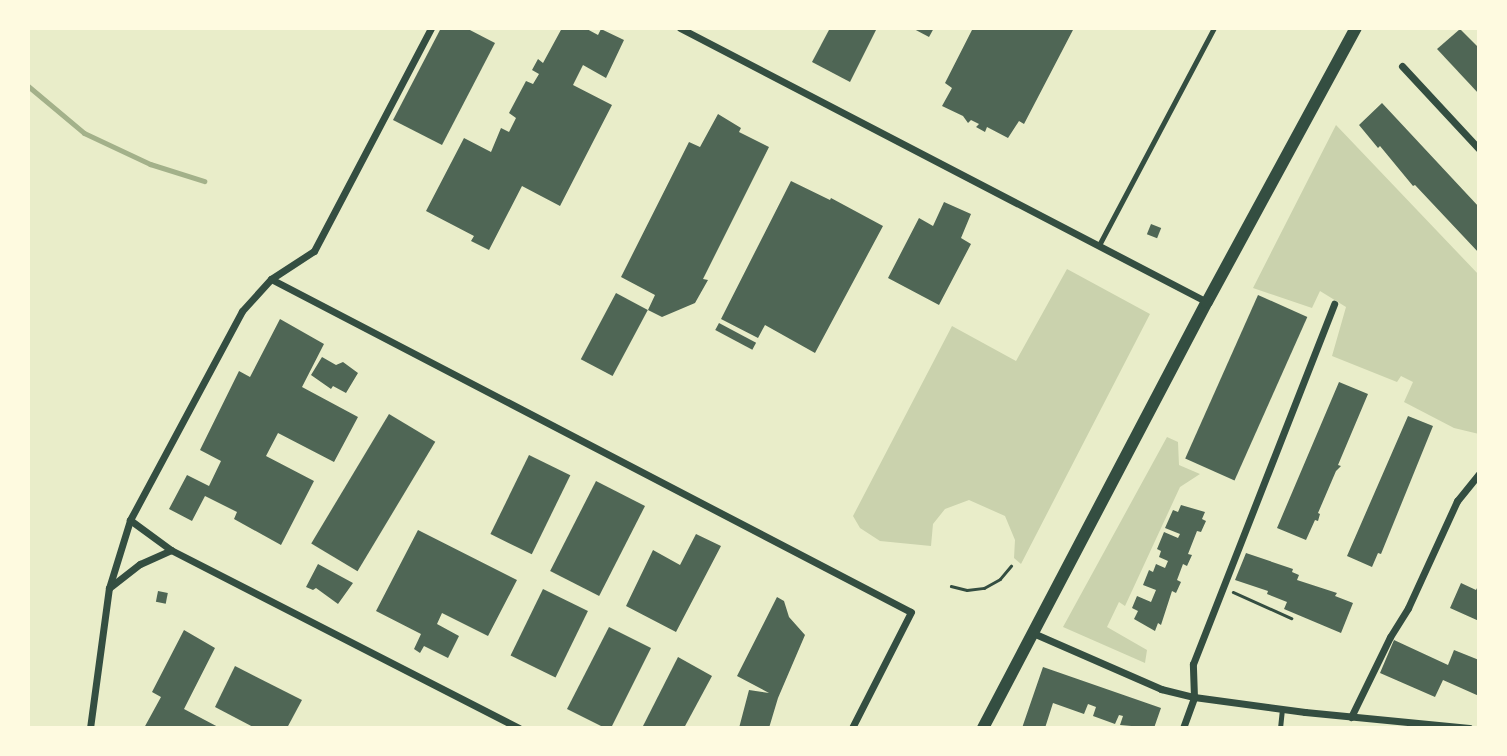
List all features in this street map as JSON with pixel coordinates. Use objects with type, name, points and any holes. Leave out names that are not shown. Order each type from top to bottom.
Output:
[{"type":"street","points":[[90,728],[109,588],[130,520],[242,311],[271,279],[314,251],[432,28]]},
{"type":"street","points":[[680,28],[1207,302]]},
{"type":"street","points":[[983,728],[1207,302],[1356,28]]},
{"type":"street","points":[[1402,66],[1479,149]]},
{"type":"street","points":[[271,279],[911,612],[852,728]]},
{"type":"street","points":[[1184,728],[1194,697],[1193,664],[1334,304]]},
{"type":"street","points":[[1350,717],[1390,637],[1408,608],[1457,501],[1479,474]]},
{"type":"street","points":[[130,520],[171,550],[519,728]]},
{"type":"street","points":[[109,588],[140,564],[171,550]]},
{"type":"street","points":[[1033,634],[1161,689],[1194,697],[1350,717],[1469,728]]},
{"type":"lane","points":[[1099,245],[1214,28]]},
{"type":"lane","points":[[1280,728],[1282,709]]},
{"type":"path","points":[[951,586],[967,590],[984,588],[1000,579],[1011,566]]},
{"type":"path","points":[[1233,592],[1291,618]]},
{"type":"green space","points":[[1336,125],[1479,275],[1479,434],[1454,428],[1404,402],[1413,382],[1401,376],[1397,382],[1332,356],[1346,307],[1320,291],[1312,308],[1253,288]]},
{"type":"green space","points":[[1067,269],[1150,314],[1021,564],[1014,558],[1015,540],[1005,516],[969,500],[945,509],[933,524],[931,546],[880,541],[860,528],[853,516],[952,326],[1016,361]]},
{"type":"green space","points":[[1167,437],[1178,442],[1179,465],[1200,474],[1180,487],[1125,606],[1119,602],[1107,627],[1147,650],[1145,663],[1063,627]]},
{"type":"building","points":[[441,28],[466,28],[495,43],[442,145],[393,120]]},
{"type":"building","points":[[562,28],[585,28],[598,35],[601,29],[624,40],[606,78],[583,65],[573,85],[612,105],[560,206],[522,186],[489,250],[471,241],[474,236],[426,211],[464,138],[491,152],[501,128],[509,132],[516,118],[509,113],[526,81],[533,84],[539,74],[532,70],[538,59],[543,63]]},
{"type":"building","points":[[830,28],[877,28],[850,82],[812,62]]},
{"type":"building","points":[[912,28],[934,28],[929,37]]},
{"type":"building","points":[[973,28],[1074,28],[1024,124],[1019,121],[1008,138],[987,127],[985,132],[976,127],[979,124],[971,120],[968,123],[963,116],[942,106],[952,88],[945,83]]},
{"type":"building","points":[[1460,29],[1479,48],[1479,94],[1437,49]]},
{"type":"building","points":[[1382,103],[1479,207],[1479,253],[1415,185],[1413,186],[1359,125]]},
{"type":"building","points":[[718,114],[741,128],[739,132],[769,147],[703,279],[708,280],[695,303],[662,317],[648,310],[655,295],[621,277],[689,142],[700,147]]},
{"type":"building","points":[[791,181],[830,200],[831,198],[883,226],[815,353],[765,325],[758,338],[721,319]]},
{"type":"building","points":[[944,202],[971,214],[961,238],[971,244],[939,305],[888,278],[919,218],[933,226]]},
{"type":"building","points":[[1151,224],[1161,228],[1157,238],[1147,234]]},
{"type":"building","points":[[616,293],[648,310],[613,376],[581,359]]},
{"type":"building","points":[[1258,295],[1307,317],[1235,480],[1185,459]]},
{"type":"building","points":[[280,319],[324,344],[302,387],[358,417],[334,462],[278,433],[266,456],[314,481],[281,545],[234,519],[237,512],[205,496],[192,521],[169,509],[187,475],[209,486],[221,461],[200,450],[239,371],[250,377]]},
{"type":"building","points":[[719,323],[756,343],[752,350],[715,330]]},
{"type":"building","points":[[322,357],[336,365],[343,362],[358,373],[346,393],[333,386],[331,389],[311,375]]},
{"type":"building","points":[[1339,382],[1368,394],[1338,465],[1341,466],[1336,471],[1318,513],[1318,521],[1315,520],[1306,540],[1277,528]]},
{"type":"building","points":[[389,414],[435,442],[358,571],[311,543]]},
{"type":"building","points":[[1408,416],[1433,426],[1381,554],[1378,553],[1372,567],[1347,556]]},
{"type":"building","points":[[529,455],[570,475],[532,554],[490,534]]},
{"type":"building","points":[[596,481],[645,506],[599,596],[550,571]]},
{"type":"building","points":[[1181,505],[1205,512],[1202,519],[1206,521],[1201,532],[1197,531],[1188,554],[1192,555],[1187,566],[1183,564],[1177,580],[1181,582],[1176,593],[1172,591],[1161,625],[1158,623],[1155,631],[1134,619],[1138,611],[1132,608],[1137,596],[1151,602],[1156,590],[1143,585],[1149,570],[1153,572],[1156,564],[1165,568],[1168,561],[1159,557],[1161,551],[1157,549],[1164,532],[1178,538],[1180,534],[1165,528],[1173,510],[1178,512]]},
{"type":"building","points":[[418,530],[517,580],[488,636],[442,613],[437,624],[459,636],[448,658],[424,646],[420,653],[414,649],[421,634],[376,611]]},
{"type":"building","points":[[696,534],[721,546],[676,632],[626,606],[653,550],[680,565]]},
{"type":"building","points":[[1246,553],[1293,569],[1292,572],[1299,575],[1297,580],[1337,593],[1335,596],[1353,603],[1341,633],[1284,609],[1287,602],[1267,594],[1268,591],[1235,580]]},
{"type":"building","points":[[318,564],[353,583],[338,604],[316,588],[313,590],[306,587]]},
{"type":"building","points":[[1461,583],[1476,590],[1479,584],[1479,621],[1450,608]]},
{"type":"building","points":[[543,589],[588,611],[556,677],[511,656]]},
{"type":"building","points":[[158,591],[168,593],[166,604],[156,602]]},
{"type":"building","points":[[777,597],[784,601],[789,617],[805,635],[778,698],[769,728],[739,728],[749,690],[769,693],[737,676]]},
{"type":"building","points":[[609,627],[651,648],[611,728],[605,728],[567,709]]},
{"type":"building","points":[[184,630],[215,648],[184,709],[220,728],[144,728],[161,697],[152,692]]},
{"type":"building","points":[[1394,640],[1448,665],[1454,650],[1479,660],[1479,696],[1443,680],[1435,697],[1380,673]]},
{"type":"building","points":[[678,657],[712,676],[684,728],[642,728]]},
{"type":"building","points":[[235,666],[302,700],[287,728],[255,728],[215,707]]},
{"type":"building","points":[[1043,667],[1161,708],[1154,728],[1120,725],[1123,716],[1119,715],[1115,724],[1093,716],[1096,707],[1088,704],[1084,714],[1053,703],[1045,728],[1022,728]]},
{"type":"waterway","points":[[28,86],[84,133],[150,164],[204,181]]}]
